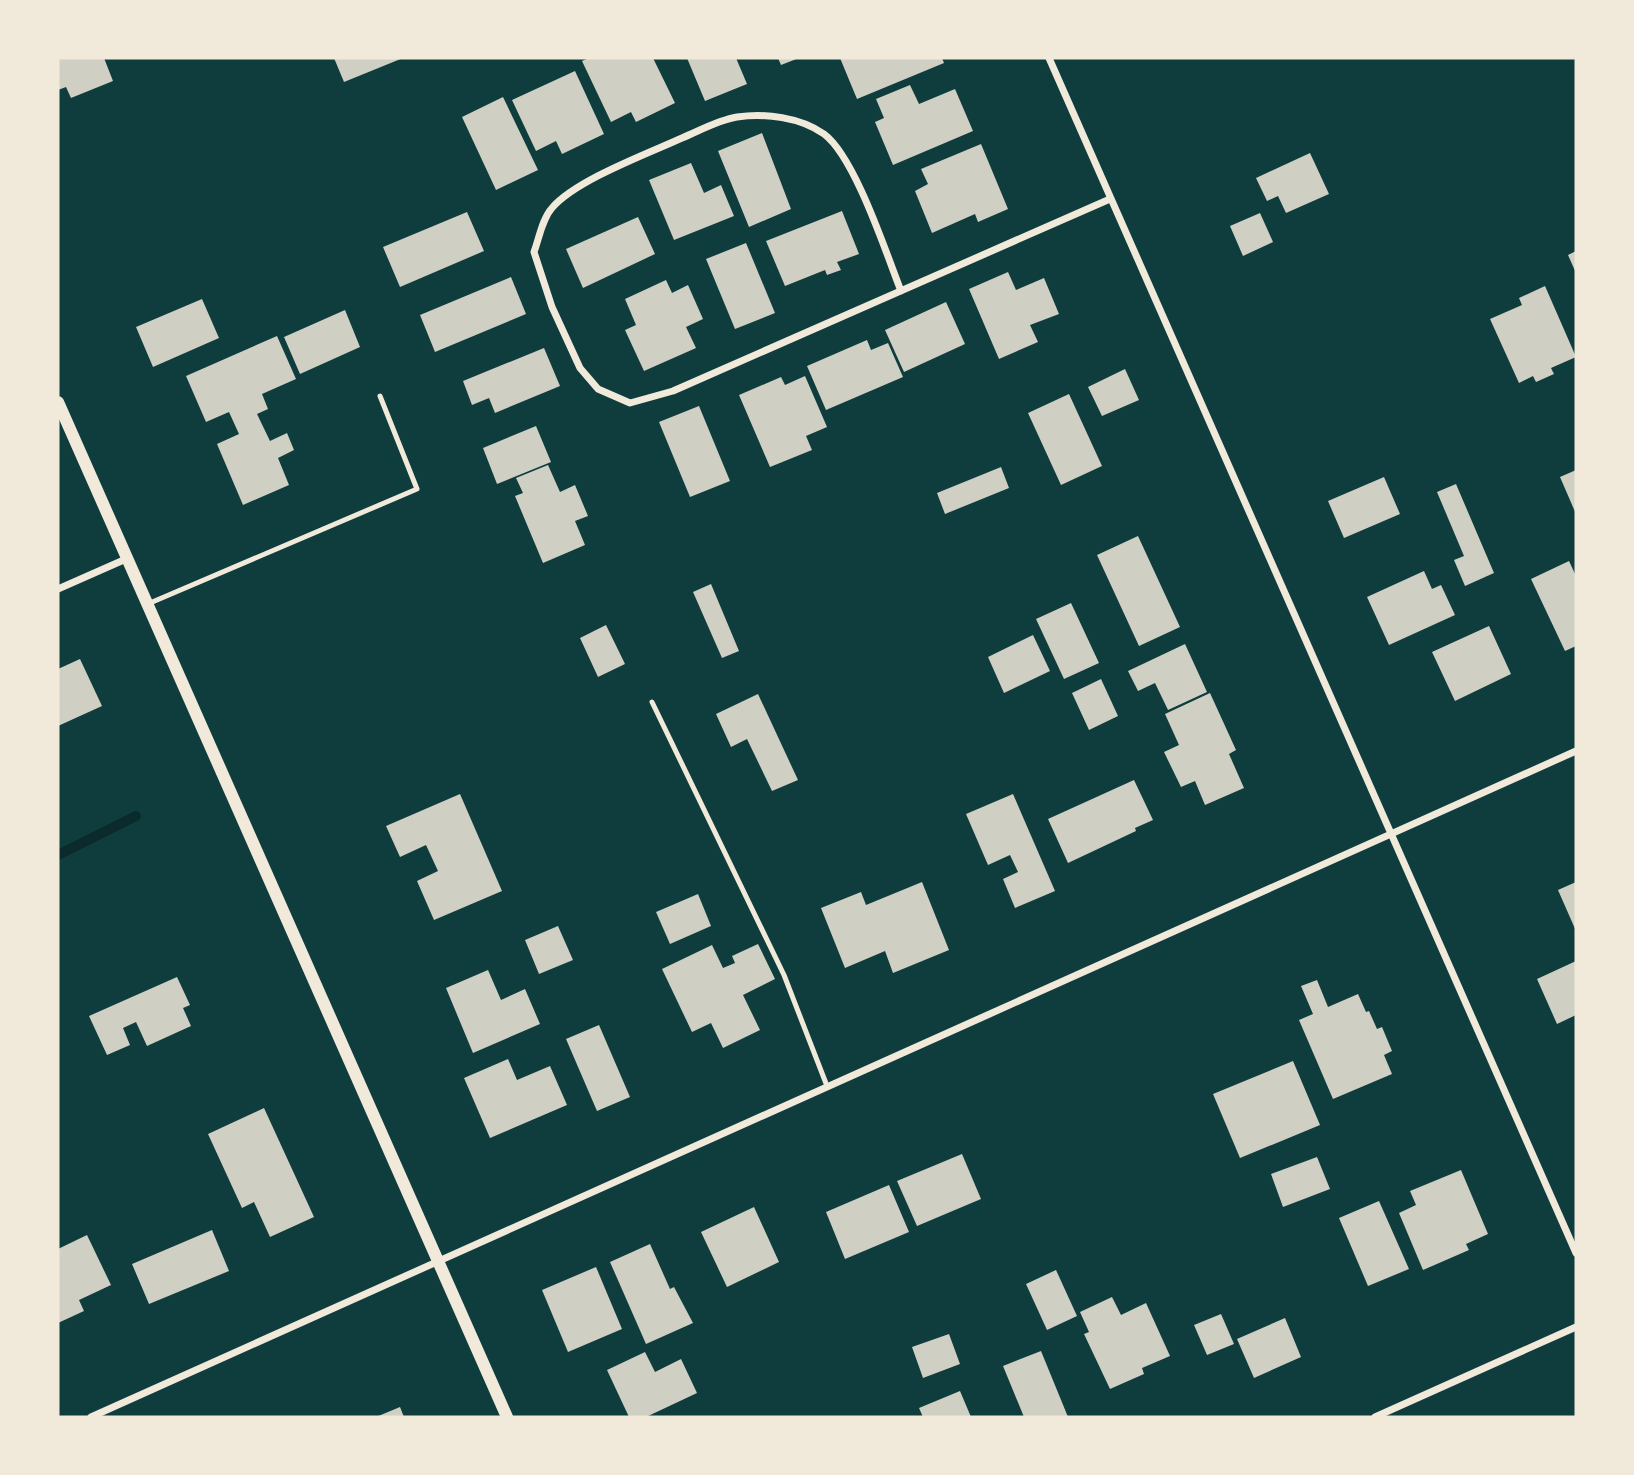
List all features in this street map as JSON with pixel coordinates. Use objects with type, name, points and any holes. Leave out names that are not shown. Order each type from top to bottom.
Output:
[{"type":"street","points":[[1049,58],[1576,1252]]},
{"type":"street","points":[[901,290],[859,186],[839,153],[825,135],[813,128],[773,115],[735,117],[635,159],[581,186],[551,208],[534,253],[552,307],[580,368],[598,388],[630,402],[673,391],[1110,199]]},
{"type":"street","points":[[58,402],[507,1417]]},
{"type":"street","points":[[58,589],[126,559]]},
{"type":"street","points":[[91,1417],[1576,751]]},
{"type":"street","points":[[1375,1417],[1576,1327]]},
{"type":"lane","points":[[147,605],[417,489],[380,396]]},
{"type":"lane","points":[[652,702],[784,975],[827,1086]]},
{"type":"building","points":[[58,58],[104,58],[113,81],[71,98],[66,87],[58,90]]},
{"type":"building","points":[[334,58],[403,58],[344,82]]},
{"type":"building","points":[[589,58],[653,58],[675,103],[636,122],[631,112],[611,122],[582,61]]},
{"type":"building","points":[[687,58],[736,58],[747,84],[705,101]]},
{"type":"building","points":[[778,58],[799,58],[781,65]]},
{"type":"building","points":[[840,58],[942,58],[944,63],[857,99]]},
{"type":"building","points":[[575,71],[604,134],[562,154],[556,141],[536,151],[512,100]]},
{"type":"building","points":[[910,85],[919,104],[955,89],[973,131],[893,165],[875,122],[884,118],[876,99]]},
{"type":"building","points":[[503,97],[538,170],[496,190],[462,117]]},
{"type":"building","points":[[762,133],[791,209],[749,227],[718,151]]},
{"type":"building","points":[[981,144],[1008,209],[978,222],[975,214],[932,233],[915,191],[928,184],[921,169]]},
{"type":"building","points":[[1310,153],[1329,194],[1286,213],[1278,196],[1267,201],[1256,178]]},
{"type":"building","points":[[691,163],[704,193],[721,185],[734,216],[674,240],[649,180]]},
{"type":"building","points":[[842,211],[859,254],[837,262],[841,270],[827,275],[825,270],[785,286],[766,241]]},
{"type":"building","points":[[467,212],[484,251],[400,287],[383,247]]},
{"type":"building","points":[[1260,213],[1273,242],[1243,256],[1230,226]]},
{"type":"building","points":[[638,217],[655,254],[583,288],[566,249]]},
{"type":"building","points":[[746,243],[775,313],[735,329],[706,259]]},
{"type":"building","points":[[1576,251],[1576,273],[1568,255]]},
{"type":"building","points":[[1008,272],[1016,290],[1044,278],[1059,314],[1030,325],[1038,342],[999,359],[969,289]]},
{"type":"building","points":[[511,277],[526,314],[435,352],[420,315]]},
{"type":"building","points":[[666,280],[672,293],[688,285],[703,319],[686,327],[696,348],[644,371],[625,330],[636,325],[625,299]]},
{"type":"building","points":[[1545,286],[1576,357],[1551,368],[1554,374],[1536,382],[1533,376],[1519,383],[1490,319],[1522,305],[1519,298]]},
{"type":"building","points":[[202,299],[219,338],[153,367],[136,327]]},
{"type":"building","points":[[946,302],[965,344],[904,372],[885,330]]},
{"type":"building","points":[[345,310],[360,347],[300,374],[284,337]]},
{"type":"building","points":[[277,336],[296,379],[262,394],[268,409],[257,414],[270,441],[287,433],[294,450],[278,458],[289,485],[243,505],[217,444],[239,434],[229,412],[206,422],[186,376]]},
{"type":"building","points":[[867,340],[871,350],[888,343],[903,377],[826,410],[807,366]]},
{"type":"building","points":[[544,348],[560,386],[495,413],[489,398],[472,405],[463,381]]},
{"type":"building","points":[[1125,369],[1139,400],[1102,416],[1088,387]]},
{"type":"building","points":[[805,376],[827,427],[806,436],[812,450],[770,467],[739,395],[781,377],[785,385]]},
{"type":"building","points":[[1069,394],[1102,466],[1061,485],[1028,413]]},
{"type":"building","points":[[699,406],[730,481],[690,497],[659,422]]},
{"type":"building","points":[[536,426],[551,462],[497,484],[483,448]]},
{"type":"building","points":[[548,465],[560,492],[575,485],[588,516],[575,521],[585,545],[543,563],[515,496],[523,493],[516,478]]},
{"type":"building","points":[[1001,467],[1009,488],[945,514],[937,493]]},
{"type":"building","points":[[1576,470],[1576,514],[1560,477]]},
{"type":"building","points":[[1384,477],[1400,514],[1344,538],[1328,501]]},
{"type":"building","points":[[1456,484],[1494,573],[1465,586],[1454,560],[1464,556],[1437,492]]},
{"type":"building","points":[[1138,536],[1180,627],[1139,646],[1097,555]]},
{"type":"building","points":[[1569,561],[1576,576],[1576,646],[1565,651],[1531,579]]},
{"type":"building","points":[[1424,571],[1432,589],[1441,585],[1455,615],[1389,645],[1367,597]]},
{"type":"building","points":[[711,584],[739,651],[722,658],[693,592]]},
{"type":"building","points":[[1071,603],[1099,663],[1064,679],[1036,619]]},
{"type":"building","points":[[606,625],[625,664],[598,677],[580,638]]},
{"type":"building","points":[[1489,626],[1511,674],[1455,701],[1432,652]]},
{"type":"building","points":[[1033,635],[1050,671],[1004,693],[988,657]]},
{"type":"building","points":[[1185,644],[1207,692],[1168,710],[1155,683],[1138,691],[1128,671]]},
{"type":"building","points":[[80,659],[102,706],[58,726],[58,669]]},
{"type":"building","points":[[1101,679],[1118,716],[1089,730],[1072,693]]},
{"type":"building","points":[[1210,693],[1236,750],[1229,754],[1244,788],[1205,805],[1195,781],[1181,787],[1164,752],[1179,745],[1165,714]]},
{"type":"building","points":[[758,694],[798,780],[772,791],[747,739],[731,747],[716,714]]},
{"type":"building","points":[[1134,780],[1153,820],[1135,828],[1136,831],[1068,863],[1048,819]]},
{"type":"building","points":[[460,794],[502,891],[434,920],[417,881],[438,871],[426,845],[400,857],[386,826]]},
{"type":"building","points":[[1013,794],[1055,891],[1015,908],[1003,879],[1018,872],[1010,855],[988,865],[966,814]]},
{"type":"building","points":[[922,882],[949,950],[893,973],[885,951],[845,968],[821,908],[861,892],[866,905]]},
{"type":"building","points":[[1576,882],[1576,931],[1558,890]]},
{"type":"building","points":[[698,894],[711,926],[670,944],[656,912]]},
{"type":"building","points":[[558,926],[573,960],[539,974],[525,940]]},
{"type":"building","points":[[758,944],[775,979],[743,995],[760,1030],[723,1048],[711,1023],[692,1032],[662,969],[712,945],[723,968],[735,963],[732,956]]},
{"type":"building","points":[[1576,961],[1576,1015],[1557,1024],[1537,979]]},
{"type":"building","points":[[488,970],[501,1000],[525,989],[540,1024],[473,1053],[446,988]]},
{"type":"building","points":[[177,977],[190,1005],[183,1008],[191,1026],[147,1046],[136,1022],[123,1028],[130,1045],[107,1055],[89,1016]]},
{"type":"building","points":[[1317,980],[1328,1007],[1358,994],[1377,1029],[1382,1027],[1392,1051],[1384,1055],[1392,1074],[1333,1099],[1299,1020],[1313,1014],[1301,986]]},
{"type":"building","points":[[599,1025],[630,1097],[597,1111],[566,1039]]},
{"type":"building","points":[[508,1059],[517,1080],[550,1066],[567,1105],[490,1138],[464,1078]]},
{"type":"building","points":[[1293,1061],[1320,1125],[1240,1158],[1213,1094]]},
{"type":"building","points":[[264,1108],[314,1217],[270,1237],[254,1202],[242,1208],[208,1134]]},
{"type":"building","points":[[962,1154],[981,1199],[917,1226],[897,1181]]},
{"type":"building","points":[[1317,1157],[1330,1189],[1283,1207],[1271,1174]]},
{"type":"building","points":[[1461,1170],[1488,1234],[1466,1244],[1469,1250],[1423,1270],[1399,1213],[1416,1205],[1410,1191]]},
{"type":"building","points":[[889,1185],[909,1232],[845,1259],[826,1212]]},
{"type":"building","points":[[1379,1201],[1409,1269],[1368,1286],[1339,1218]]},
{"type":"building","points":[[754,1207],[779,1262],[727,1287],[701,1232]]},
{"type":"building","points":[[212,1230],[229,1271],[149,1304],[132,1264]]},
{"type":"building","points":[[87,1235],[111,1285],[79,1300],[84,1311],[58,1323],[58,1249]]},
{"type":"building","points":[[650,1244],[670,1289],[674,1287],[693,1323],[646,1344],[610,1262]]},
{"type":"building","points":[[596,1267],[622,1329],[568,1352],[542,1290]]},
{"type":"building","points":[[1056,1270],[1077,1316],[1047,1330],[1026,1284]]},
{"type":"building","points":[[1112,1297],[1121,1315],[1146,1303],[1170,1356],[1142,1368],[1144,1374],[1110,1389],[1084,1334],[1089,1332],[1080,1312]]},
{"type":"building","points":[[1221,1314],[1234,1344],[1207,1355],[1194,1325]]},
{"type":"building","points":[[1285,1318],[1301,1357],[1254,1378],[1237,1339]]},
{"type":"building","points":[[949,1334],[960,1364],[923,1378],[912,1347]]},
{"type":"building","points":[[1041,1351],[1068,1417],[1024,1417],[1003,1366]]},
{"type":"building","points":[[645,1352],[655,1372],[681,1359],[697,1393],[646,1417],[629,1417],[607,1370]]},
{"type":"building","points":[[960,1391],[971,1417],[923,1417],[919,1408]]},
{"type":"building","points":[[400,1407],[404,1417],[376,1417]]},
{"type":"waterway","points":[[58,855],[136,816]]}]
